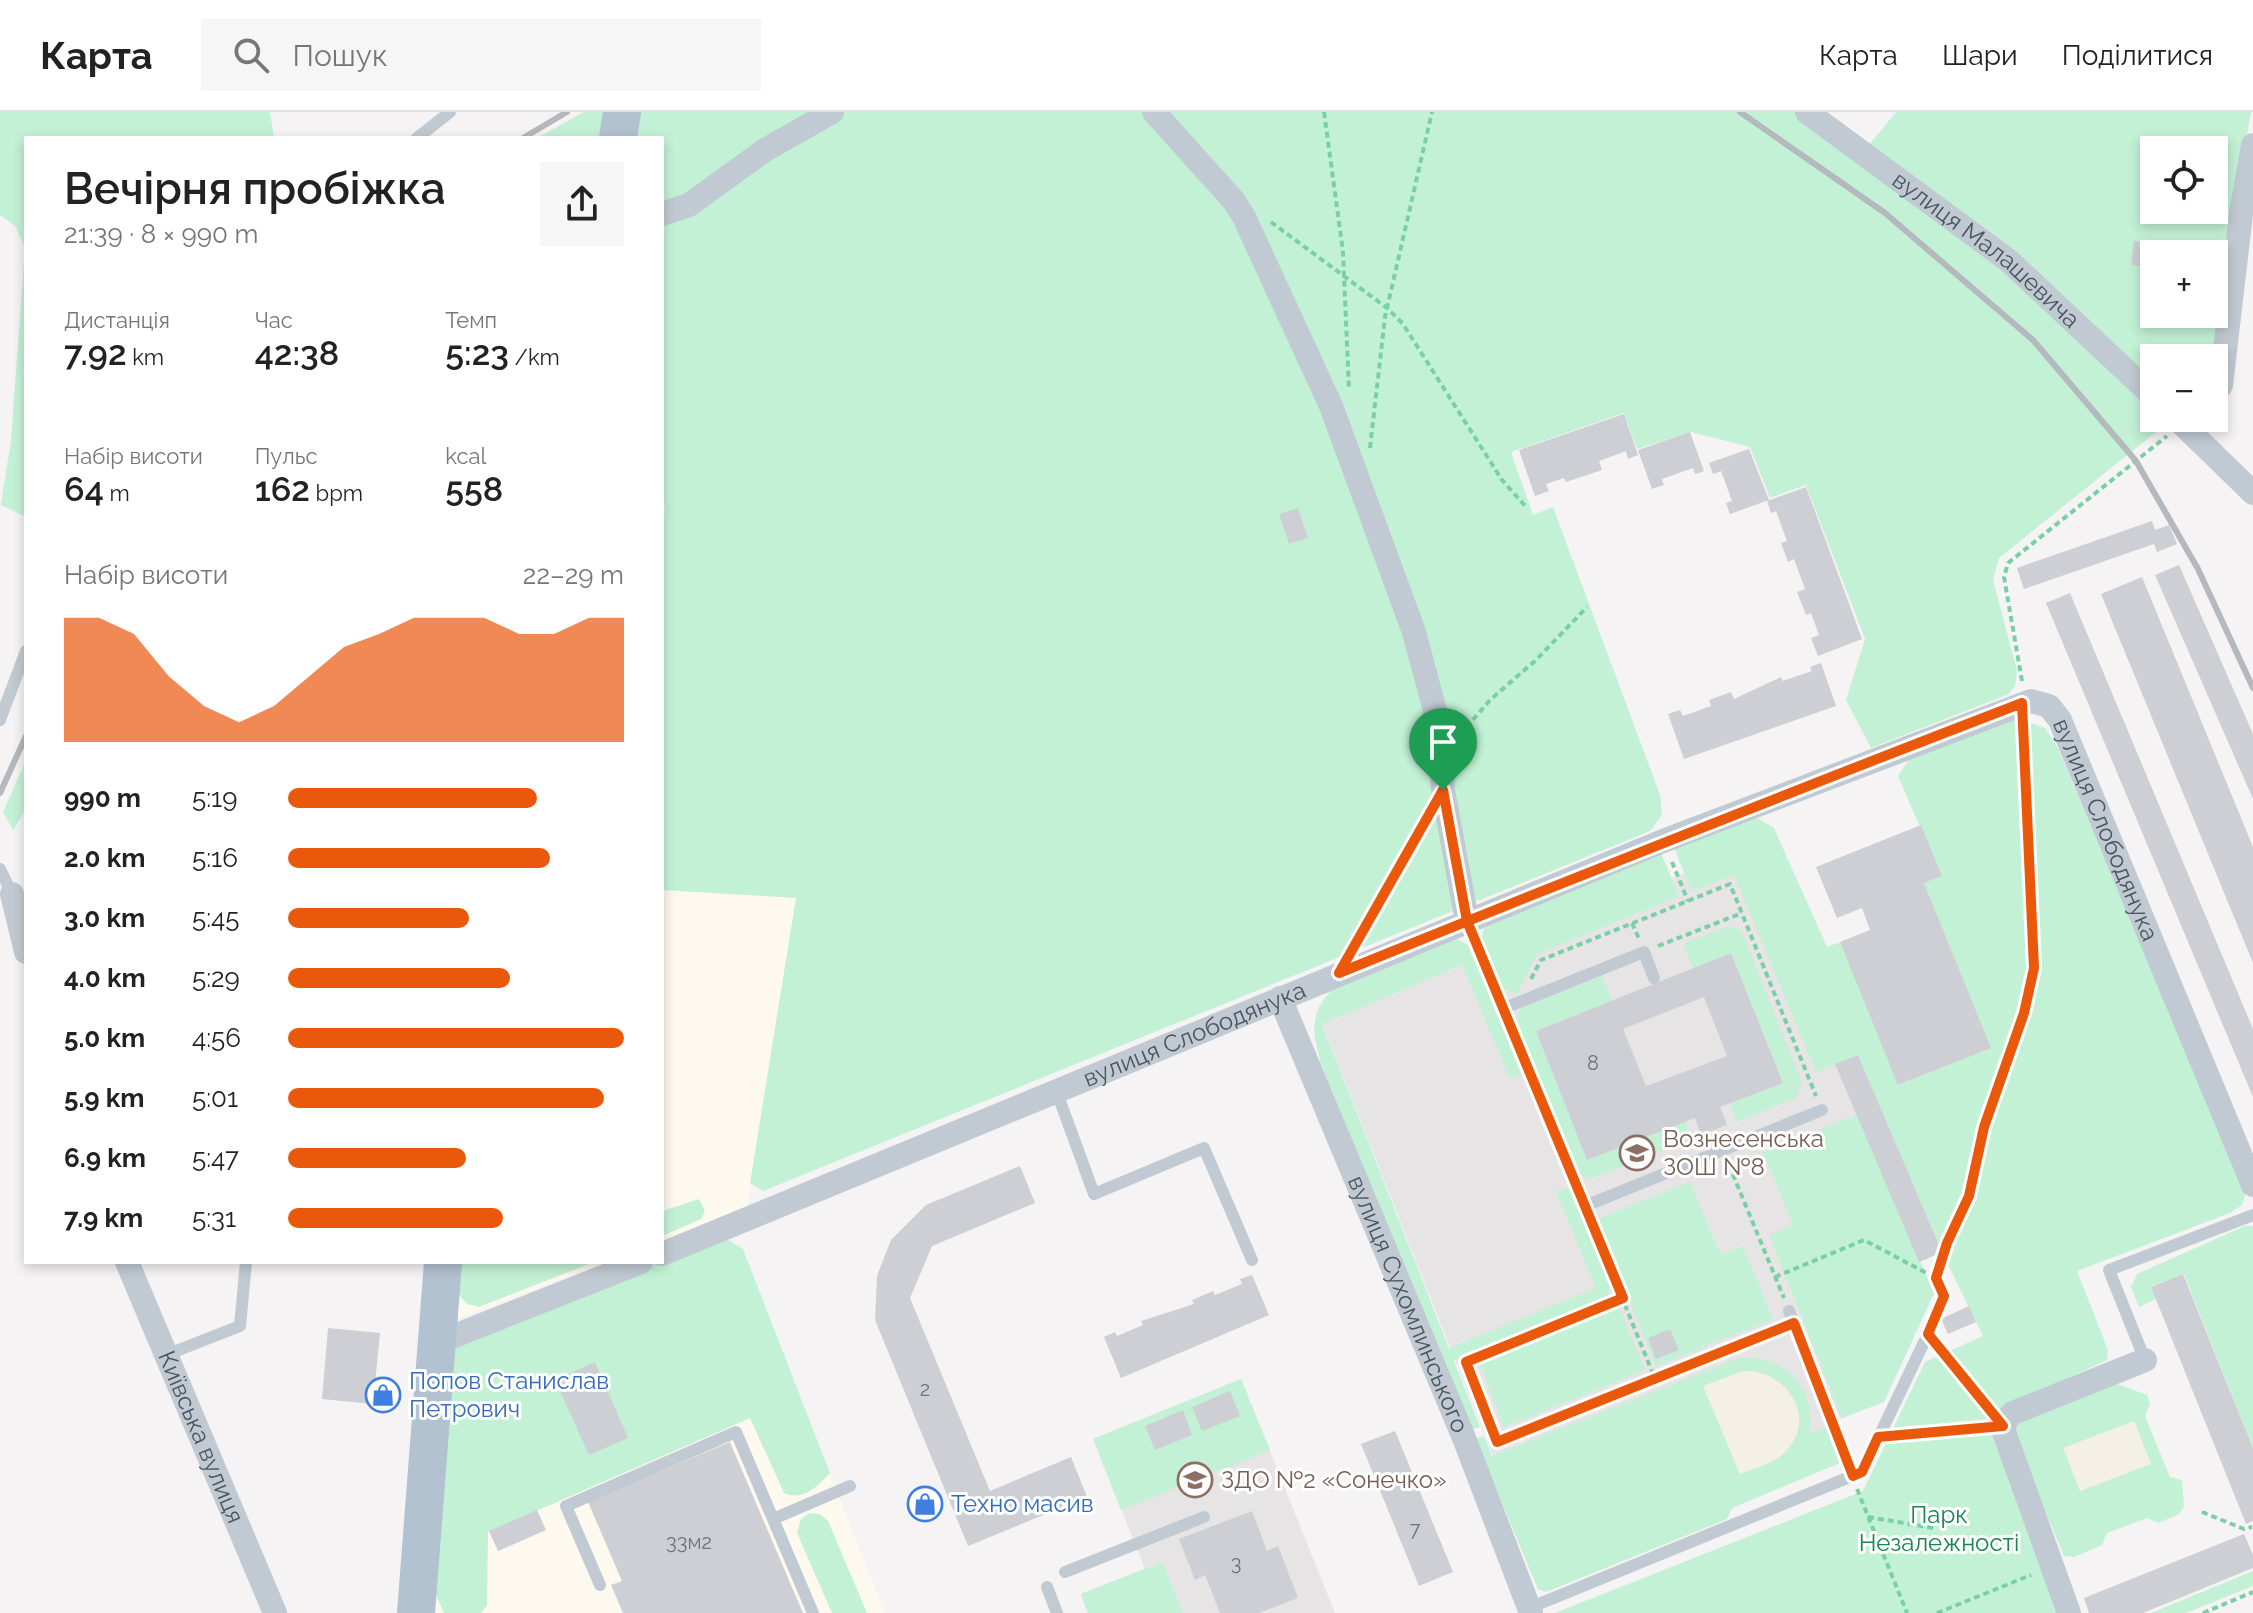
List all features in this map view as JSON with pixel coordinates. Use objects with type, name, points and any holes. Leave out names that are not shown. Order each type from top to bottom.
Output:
[{"type":"main road","points":[[618,136],[622,112]]},
{"type":"main road","points":[[416,1613],[434,1344],[443,1264]]},
{"type":"street","points":[[664,213],[689,205],[765,150],[832,112]]},
{"type":"street","points":[[1154,112],[1234,201],[1244,217],[1331,406],[1414,632],[1438,722],[1443,790],[1467,921]]},
{"type":"street","name":"вулиця Малашевича","points":[[1807,112],[2009,261],[2140,384]]},
{"type":"street","points":[[2226,344],[2241,214],[2253,145]]},
{"type":"street","points":[[2195,432],[2253,493]]},
{"type":"street","name":"вулиця Слободянука","points":[[664,1253],[1663,841],[2022,703],[2040,702],[2049,706],[2060,720],[2253,1185]]},
{"type":"street","points":[[12,894],[24,944]]},
{"type":"street","name":"вулиця Сухомлинського","points":[[1280,998],[1464,1438],[1530,1611]]},
{"type":"street","name":"Київська вулиця","points":[[128,1264],[275,1613]]},
{"type":"street","points":[[434,1344],[636,1264]]},
{"type":"street","points":[[2069,1613],[2003,1426],[2013,1413],[2145,1360]]},
{"type":"lane","points":[[420,136],[450,112]]},
{"type":"lane","points":[[0,720],[24,656]]},
{"type":"lane","points":[[0,869],[12,894]]},
{"type":"lane","points":[[1467,921],[1585,1206],[1822,1110]]},
{"type":"lane","points":[[1502,1009],[1644,952],[1654,978]]},
{"type":"lane","points":[[1056,1090],[1094,1194],[1204,1148],[1252,1260]]},
{"type":"lane","points":[[2145,1360],[2109,1270],[2253,1215]]},
{"type":"lane","points":[[166,1355],[240,1326],[246,1264]]},
{"type":"lane","points":[[1791,1317],[1853,1476]]},
{"type":"lane","points":[[1530,1611],[1862,1472],[1928,1334]]},
{"type":"lane","points":[[600,1585],[566,1506],[736,1432],[813,1613]]},
{"type":"lane","points":[[773,1519],[850,1486]]},
{"type":"lane","points":[[1065,1572],[1204,1517]]},
{"type":"lane","points":[[1047,1587],[1057,1613]]},
{"type":"path","points":[[1324,112],[1345,277],[1350,397]]},
{"type":"path","points":[[1370,454],[1387,308],[1432,112]]},
{"type":"path","points":[[1266,219],[1387,308],[1416,341],[1502,480],[1527,508]]},
{"type":"path","points":[[1936,1278],[1947,1243],[1969,1196],[1984,1127],[2024,1013],[2034,968],[2022,669],[2004,577],[2008,563],[2173,432]]},
{"type":"path","points":[[1442,759],[1490,700],[1536,660],[1587,607]]},
{"type":"path","points":[[1339,973],[1443,790]]},
{"type":"path","points":[[1663,841],[1688,901]]},
{"type":"path","points":[[1541,960],[1730,884],[1822,1110]]},
{"type":"path","points":[[1644,952],[1742,913]]},
{"type":"path","points":[[1623,1298],[1466,1362],[1497,1442],[1655,1379],[1791,1317],[1723,1150]]},
{"type":"path","points":[[1585,1206],[1655,1379]]},
{"type":"path","points":[[1775,1277],[1864,1240],[1936,1278],[1944,1296],[1928,1334],[2003,1426]]},
{"type":"path","points":[[1878,1437],[2003,1426]]},
{"type":"path","points":[[1482,1432],[1492,1427]]},
{"type":"path","points":[[1853,1476],[1907,1613]]},
{"type":"path","points":[[2202,1512],[2244,1529],[2253,1528]]},
{"type":"path","points":[[1868,1517],[1933,1528]]},
{"type":"path","points":[[1937,1613],[2052,1567]]},
{"type":"path","points":[[2203,1613],[2253,1592]]},
{"type":"shaded area","name":"Вознесенська ЗОШ №8","points":[[1766,839],[1942,1252],[1920,1262],[1934,1293],[1884,1402],[1827,1424],[1842,1462],[1544,1585],[1322,1023]]},
{"type":"shaded area","points":[[664,890],[796,898],[747,1207],[664,1239]]},
{"type":"shaded area","points":[[452,1264],[601,1264],[453,1320]]},
{"type":"shaded area","name":"ЗДО №2 «Сонечко»","points":[[1241,1379],[1335,1613],[1088,1613],[1081,1594],[1145,1569],[1093,1439]]},
{"type":"shaded area","points":[[799,1397],[885,1613],[435,1613],[437,1554]]},
{"type":"green space","points":[[0,112],[270,112],[274,136],[24,136],[24,246],[15,226],[0,215]]},
{"type":"green space","points":[[584,112],[603,112],[599,136],[541,136]]},
{"type":"green space","points":[[640,112],[1794,112],[2006,267],[2140,394],[2140,432],[2156,432],[1999,558],[1993,580],[2017,671],[2015,686],[2009,694],[1871,748],[1846,700],[1865,639],[1806,485],[1770,498],[1750,447],[1691,432],[1637,449],[1624,413],[1511,452],[1533,515],[1553,507],[1660,795],[1662,815],[1650,831],[763,1191],[750,1183],[796,898],[664,890],[664,136],[636,136]]},
{"type":"green space","points":[[1896,112],[2251,112],[2228,251],[2228,240],[2140,240],[2140,328],[2218,328],[2216,344],[2140,344],[2140,374],[1868,146]]},
{"type":"green space","points":[[24,262],[24,516],[1,505],[11,440]]},
{"type":"green space","name":"Парк Незалежності","points":[[2018,718],[2045,728],[2057,746],[2246,1192],[2242,1205],[2230,1213],[2077,1271],[2108,1350],[2107,1360],[1996,1411],[1990,1424],[2059,1613],[1555,1613],[1863,1491],[1925,1362],[1983,1336],[1942,1252],[1858,1055],[1816,1072],[1734,875],[1692,891],[1674,848],[1749,818],[1759,819],[1774,828],[1827,947],[1840,942],[1899,1085],[1990,1047],[1924,883],[1941,876],[1898,776],[1913,754]]},
{"type":"green space","points":[[24,765],[24,812],[13,830],[3,812]]},
{"type":"green space","points":[[1661,853],[1679,896],[1537,954],[1517,994],[1503,989],[1481,939],[1484,928]]},
{"type":"green space","points":[[1727,927],[1737,928],[1744,936],[1802,1083],[1796,1098],[1737,1122],[1730,1104],[1783,1082],[1731,953],[1693,968],[1683,944]]},
{"type":"green space","points":[[1457,939],[1468,945],[1521,1074],[1510,1079],[1462,965],[1322,1024],[1449,1348],[1596,1288],[1556,1192],[1571,1187],[1611,1289],[1604,1299],[1454,1361],[1480,1427],[1471,1430],[1322,1067],[1314,1027],[1318,1009],[1331,991]]},
{"type":"green space","points":[[1602,976],[1612,1000],[1536,1031],[1587,1160],[1685,1121],[1692,1139],[1590,1179],[1576,1173],[1514,1021],[1521,1008]]},
{"type":"green space","points":[[1857,1115],[1934,1293],[1884,1402],[1842,1418],[1769,1235],[1793,1225],[1763,1152]]},
{"type":"green space","points":[[1690,1182],[1720,1254],[1743,1246],[1773,1319],[1656,1366],[1597,1219]]},
{"type":"green space","points":[[699,1199],[705,1211],[701,1219],[664,1235],[664,1210]]},
{"type":"green space","points":[[2245,1226],[2253,1226],[2253,1448],[2184,1274],[2151,1286],[2156,1299],[2139,1307],[2131,1287],[2137,1274]]},
{"type":"green space","points":[[723,1237],[743,1249],[830,1473],[803,1494],[784,1493],[750,1418],[488,1532],[487,1605],[481,1613],[444,1613],[435,1593],[451,1353],[463,1339],[654,1264],[664,1264],[664,1260]]},
{"type":"green space","points":[[461,1264],[589,1264],[479,1307],[467,1304],[458,1294]]},
{"type":"green space","points":[[1619,1307],[1645,1370],[1504,1427],[1479,1362]]},
{"type":"green space","points":[[1739,1358],[1756,1358],[1783,1368],[1794,1377],[1808,1402],[1810,1433],[1828,1427],[1842,1462],[1732,1508],[1727,1519],[1546,1592],[1538,1589],[1475,1439],[1484,1436],[1492,1456]],"holes":[[[1743,1371],[1759,1373],[1784,1387],[1798,1411],[1798,1425],[1794,1439],[1781,1456],[1740,1474],[1704,1386]]]},
{"type":"green space","points":[[1241,1379],[1270,1450],[1121,1510],[1093,1439]]},
{"type":"green space","points":[[2109,1381],[2147,1395],[2150,1404],[2145,1416],[2170,1477],[2182,1480],[2184,1507],[2179,1514],[2158,1523],[2147,1518],[2107,1533],[2102,1545],[2074,1557],[2064,1556],[2014,1436],[2016,1425]]},
{"type":"green space","points":[[809,1513],[820,1514],[828,1521],[867,1613],[832,1613],[797,1533],[801,1519]]},
{"type":"green space","points":[[1162,1562],[1183,1613],[1088,1613],[1081,1594]]},
{"type":"green space","points":[[2253,1571],[2253,1586],[2186,1613],[2151,1613]]},
{"type":"sand","points":[[1743,1371],[1772,1378],[1784,1387],[1793,1398],[1799,1425],[1795,1439],[1785,1452],[1764,1465],[1740,1474],[1703,1386]]},
{"type":"sand","points":[[2134,1421],[2151,1464],[2080,1491],[2063,1448]]},
{"type":"building","points":[[2134,241],[2140,241],[2140,266],[2131,265]]},
{"type":"building","points":[[1624,414],[1638,455],[1628,459],[1626,451],[1599,461],[1602,470],[1566,482],[1564,478],[1546,484],[1549,491],[1535,496],[1519,450]]},
{"type":"building","points":[[1690,432],[1704,471],[1695,474],[1693,468],[1662,479],[1664,485],[1652,489],[1638,450]]},
{"type":"building","points":[[1749,449],[1769,500],[1730,514],[1726,503],[1732,501],[1721,471],[1713,474],[1709,463]]},
{"type":"building","points":[[1806,487],[1862,639],[1818,656],[1811,638],[1819,635],[1811,613],[1806,615],[1797,592],[1805,589],[1794,559],[1788,562],[1781,543],[1787,541],[1776,511],[1771,513],[1767,501]]},
{"type":"building","points":[[1298,508],[1308,538],[1289,544],[1279,514]]},
{"type":"building","points":[[2152,521],[2155,530],[2169,525],[2177,544],[2157,552],[2154,544],[2024,589],[2017,568]]},
{"type":"building","points":[[2179,565],[2253,734],[2253,799],[2155,575]]},
{"type":"building","points":[[2142,577],[2253,847],[2253,963],[2101,594]]},
{"type":"building","points":[[2070,593],[2253,1029],[2253,1097],[2046,603]]},
{"type":"building","points":[[1821,663],[1836,706],[1684,759],[1668,714],[1680,710],[1683,716],[1711,706],[1709,700],[1731,692],[1734,699],[1781,677],[1783,681],[1812,671],[1810,667]]},
{"type":"building","points":[[1921,825],[1942,876],[1924,883],[1991,1048],[1898,1085],[1840,942],[1870,930],[1862,908],[1837,918],[1816,867]]},
{"type":"building","name":"Вознесенська ЗОШ №8","points":[[1731,953],[1783,1083],[1720,1107],[1727,1125],[1701,1135],[1695,1118],[1587,1160],[1536,1031]],"holes":[[[1704,997],[1727,1056],[1646,1086],[1623,1029]]]},
{"type":"building","points":[[1858,1055],[1942,1252],[1919,1262],[1835,1064]]},
{"type":"building","points":[[1020,1166],[1035,1203],[932,1246],[910,1298],[990,1491],[1071,1457],[1087,1497],[968,1546],[875,1320],[877,1276],[891,1240],[926,1205]]},
{"type":"building","points":[[2183,1274],[2253,1448],[2253,1521],[2246,1524],[2151,1287]]},
{"type":"building","points":[[1252,1275],[1269,1315],[1121,1378],[1104,1337],[1115,1332],[1117,1336],[1143,1325],[1141,1321],[1194,1304],[1192,1300],[1213,1291],[1215,1295],[1242,1284],[1240,1279]]},
{"type":"building","points":[[1969,1306],[1976,1322],[1948,1334],[1941,1319]]},
{"type":"building","points":[[328,1328],[380,1333],[373,1404],[322,1399]]},
{"type":"building","points":[[1670,1329],[1679,1350],[1656,1359],[1648,1338]]},
{"type":"building","points":[[595,1362],[628,1438],[589,1455],[555,1380]]},
{"type":"building","points":[[1230,1391],[1240,1416],[1202,1431],[1192,1407]]},
{"type":"building","points":[[1183,1410],[1192,1435],[1155,1450],[1145,1426]]},
{"type":"building","points":[[1395,1431],[1453,1572],[1419,1586],[1361,1444]]},
{"type":"building","points":[[730,1442],[803,1613],[623,1613],[611,1585],[622,1581],[588,1502]]},
{"type":"building","points":[[537,1510],[546,1530],[498,1551],[489,1531]]},
{"type":"building","name":"ЗДО №2 «Сонечко»","points":[[1252,1511],[1267,1551],[1278,1546],[1298,1598],[1259,1613],[1220,1613],[1205,1575],[1195,1580],[1179,1539]]},
{"type":"building","points":[[2244,1534],[2253,1555],[2253,1568],[2143,1613],[2089,1613],[2084,1598]]},
{"type":"railway","points":[[526,136],[567,112]]},
{"type":"railway","points":[[1740,112],[1885,213],[2033,340],[2136,461],[2198,569],[2253,688]]},
{"type":"railway","points":[[0,793],[24,740]]},
{"type":"place","name":"Вознесенська ЗОШ №8","points":[[1637,1153]]},
{"type":"place","name":"Попов Станислав Петрович","points":[[383,1395]]},
{"type":"place","name":"ЗДО №2 «Сонечко»","points":[[1195,1480]]},
{"type":"place","name":"Техно масив","points":[[925,1504]]},
{"type":"route","points":[[1443,790],[1382,903],[1339,973],[1467,921],[1663,841],[2022,703],[2022,757],[2026,843],[2032,883],[2034,968],[2024,1013],[2003,1065],[1984,1127],[1965,1210],[1947,1243],[1936,1278],[1944,1296],[1928,1334],[2003,1426],[1878,1437],[1862,1472],[1853,1476],[1794,1323],[1497,1442],[1466,1362],[1623,1298],[1467,921],[1467,906],[1443,790]]}]
